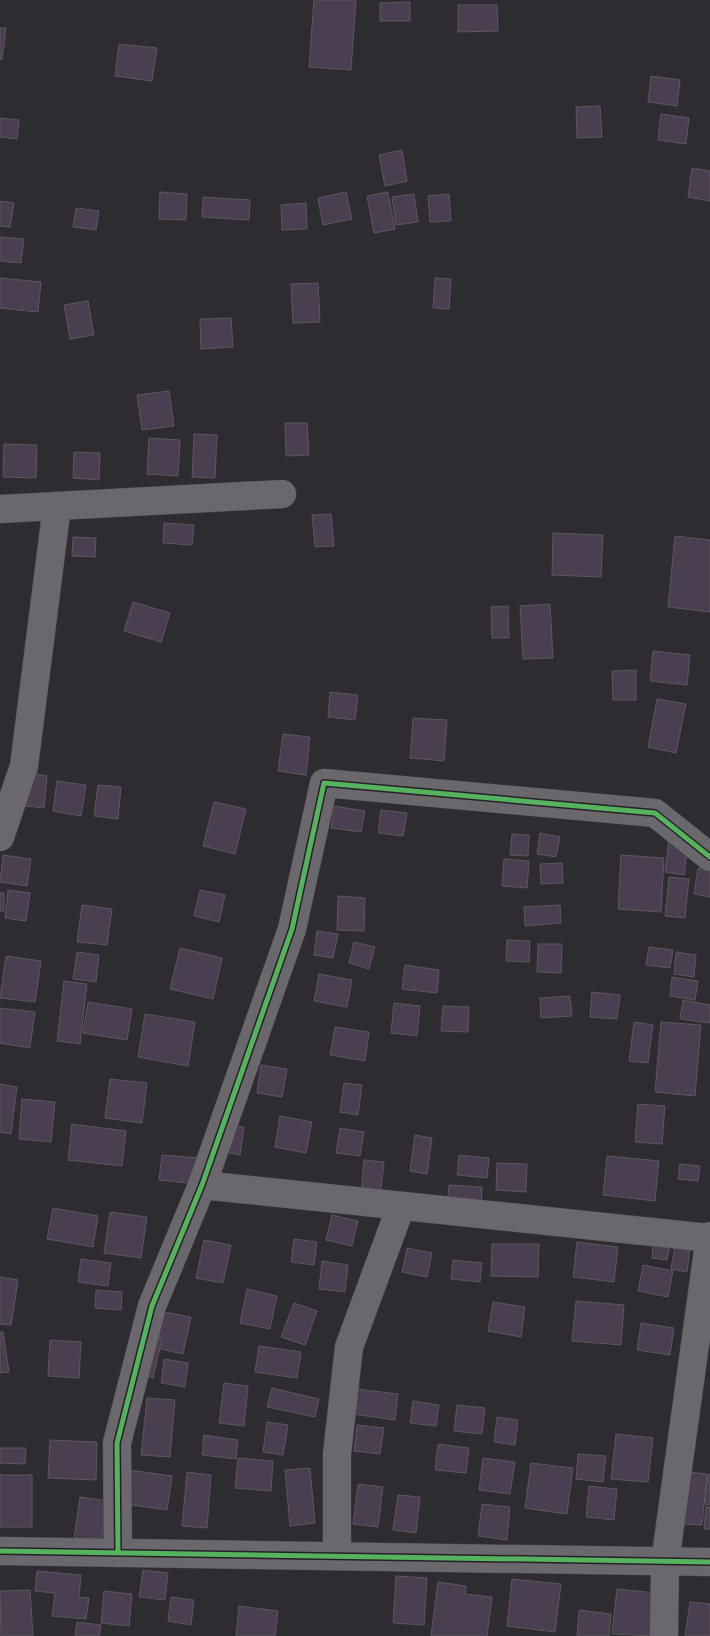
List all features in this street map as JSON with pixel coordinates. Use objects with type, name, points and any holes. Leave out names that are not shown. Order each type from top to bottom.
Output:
[{"type":"street","points":[[0,509],[282,494]]},
{"type":"street","points":[[0,837],[57,506]]},
{"type":"street","points":[[118,1553],[117,1443],[152,1306],[202,1185],[292,929],[324,782],[655,813],[710,857]]},
{"type":"street","points":[[202,1185],[710,1237],[665,1562],[664,1636]]},
{"type":"street","points":[[337,1556],[337,1454],[349,1347],[400,1206]]},
{"type":"street","points":[[0,1551],[710,1562]]},
{"type":"building","points":[[314,0],[356,0],[351,70],[309,67]]},
{"type":"building","points":[[410,2],[410,21],[380,21],[380,3]]},
{"type":"building","points":[[458,5],[497,5],[498,31],[458,32]]},
{"type":"building","points":[[0,28],[6,28],[2,60],[0,59]]},
{"type":"building","points":[[119,44],[157,48],[152,81],[115,76]]},
{"type":"building","points":[[651,76],[680,80],[677,106],[648,102]]},
{"type":"building","points":[[600,106],[602,137],[577,138],[576,107]]},
{"type":"building","points":[[661,114],[689,118],[686,144],[658,140]]},
{"type":"building","points":[[0,118],[19,120],[17,139],[0,137]]},
{"type":"building","points":[[402,150],[407,181],[385,186],[379,155]]},
{"type":"building","points":[[692,168],[710,171],[710,201],[688,197]]},
{"type":"building","points":[[160,192],[187,194],[186,220],[159,219]]},
{"type":"building","points":[[346,192],[352,219],[323,225],[318,198]]},
{"type":"building","points":[[388,192],[395,229],[374,233],[367,196]]},
{"type":"building","points":[[414,194],[418,222],[396,225],[392,197]]},
{"type":"building","points":[[449,194],[451,221],[430,222],[428,196]]},
{"type":"building","points":[[203,197],[250,200],[249,220],[202,217]]},
{"type":"building","points":[[0,201],[14,203],[10,227],[0,226]]},
{"type":"building","points":[[306,203],[307,229],[282,230],[281,205]]},
{"type":"building","points":[[76,208],[99,211],[96,230],[73,227]]},
{"type":"building","points":[[0,237],[24,239],[21,263],[0,261]]},
{"type":"building","points":[[0,278],[41,282],[38,312],[0,308]]},
{"type":"building","points":[[435,278],[451,279],[449,309],[433,308]]},
{"type":"building","points":[[318,283],[320,322],[293,323],[291,284]]},
{"type":"building","points":[[88,301],[94,335],[70,339],[64,305]]},
{"type":"building","points":[[231,318],[233,347],[201,349],[200,319]]},
{"type":"building","points":[[169,391],[174,426],[142,430],[137,395]]},
{"type":"building","points":[[285,423],[307,423],[309,455],[286,456]]},
{"type":"building","points":[[194,434],[217,435],[215,478],[192,477]]},
{"type":"building","points":[[149,438],[180,440],[178,476],[147,474]]},
{"type":"building","points":[[4,444],[37,445],[36,478],[3,477]]},
{"type":"building","points":[[74,452],[100,453],[99,480],[73,478]]},
{"type":"building","points":[[331,514],[334,546],[315,547],[312,515]]},
{"type":"building","points":[[164,523],[194,525],[192,545],[163,543]]},
{"type":"building","points":[[553,533],[603,535],[601,577],[552,575]]},
{"type":"building","points":[[675,536],[710,540],[710,612],[668,607]]},
{"type":"building","points":[[73,537],[96,538],[95,557],[72,556]]},
{"type":"building","points":[[133,602],[170,613],[161,642],[124,631]]},
{"type":"building","points":[[550,604],[553,658],[523,659],[520,606]]},
{"type":"building","points":[[508,606],[509,638],[492,638],[491,607]]},
{"type":"building","points":[[653,651],[690,655],[687,685],[650,681]]},
{"type":"building","points":[[636,670],[636,700],[613,700],[612,671]]},
{"type":"building","points":[[330,692],[358,695],[355,720],[328,717]]},
{"type":"building","points":[[657,699],[686,704],[676,753],[648,747]]},
{"type":"building","points":[[413,718],[447,720],[444,761],[410,758]]},
{"type":"building","points":[[283,734],[310,737],[306,775],[278,771]]},
{"type":"building","points":[[29,773],[47,776],[44,808],[26,806]]},
{"type":"building","points":[[57,781],[86,785],[81,816],[53,811]]},
{"type":"building","points":[[98,785],[121,787],[118,819],[94,816]]},
{"type":"building","points":[[214,802],[246,809],[235,854],[203,846]]},
{"type":"building","points":[[334,806],[365,811],[361,832],[331,828]]},
{"type":"building","points":[[381,810],[407,813],[403,836],[378,833]]},
{"type":"building","points":[[540,833],[560,837],[556,857],[537,854]]},
{"type":"building","points":[[512,834],[529,835],[528,856],[510,855]]},
{"type":"building","points":[[669,840],[688,843],[684,875],[665,872]]},
{"type":"building","points":[[3,855],[31,859],[27,886],[0,882]]},
{"type":"building","points":[[621,855],[664,858],[661,912],[618,909]]},
{"type":"building","points":[[504,859],[529,861],[527,888],[502,886]]},
{"type":"building","points":[[562,863],[563,883],[541,884],[540,864]]},
{"type":"building","points":[[698,868],[710,870],[710,897],[694,894]]},
{"type":"building","points":[[669,877],[689,879],[685,918],[665,916]]},
{"type":"building","points":[[8,890],[30,893],[26,921],[5,918]]},
{"type":"building","points":[[200,890],[225,895],[219,922],[194,916]]},
{"type":"building","points":[[0,893],[4,893],[4,911],[0,911]]},
{"type":"building","points":[[338,896],[365,898],[364,931],[337,930]]},
{"type":"building","points":[[82,905],[112,909],[107,945],[77,942]]},
{"type":"building","points":[[560,905],[561,923],[525,926],[524,907]]},
{"type":"building","points":[[317,931],[338,934],[333,958],[314,955]]},
{"type":"building","points":[[507,940],[530,941],[529,962],[506,961]]},
{"type":"building","points":[[354,942],[375,947],[369,969],[349,963]]},
{"type":"building","points":[[538,944],[562,944],[561,973],[537,972]]},
{"type":"building","points":[[649,947],[673,950],[670,968],[646,965]]},
{"type":"building","points":[[180,948],[222,958],[213,999],[170,989]]},
{"type":"building","points":[[77,952],[99,955],[96,982],[73,979]]},
{"type":"building","points":[[676,952],[696,955],[694,977],[674,974]]},
{"type":"building","points":[[6,956],[41,961],[35,1002],[0,998]]},
{"type":"building","points":[[405,965],[439,970],[437,993],[402,989]]},
{"type":"building","points":[[319,974],[352,980],[347,1007],[314,1001]]},
{"type":"building","points":[[672,977],[698,981],[695,1000],[670,996]]},
{"type":"building","points":[[64,981],[87,984],[80,1044],[57,1041]]},
{"type":"building","points":[[592,992],[620,995],[617,1019],[590,1017]]},
{"type":"building","points":[[570,996],[572,1016],[541,1018],[540,998]]},
{"type":"building","points":[[683,1000],[710,1005],[710,1023],[680,1019]]},
{"type":"building","points":[[88,1002],[132,1009],[127,1040],[83,1033]]},
{"type":"building","points":[[394,1003],[420,1006],[417,1036],[391,1033]]},
{"type":"building","points":[[443,1006],[469,1007],[468,1032],[441,1031]]},
{"type":"building","points":[[0,1008],[35,1012],[30,1048],[0,1043]]},
{"type":"building","points":[[145,1014],[195,1022],[188,1066],[138,1057]]},
{"type":"building","points":[[634,1022],[653,1025],[648,1063],[629,1061]]},
{"type":"building","points":[[661,1022],[701,1025],[695,1096],[655,1092]]},
{"type":"building","points":[[335,1027],[369,1032],[365,1061],[330,1055]]},
{"type":"building","points":[[261,1065],[287,1069],[282,1097],[257,1093]]},
{"type":"building","points":[[110,1079],[147,1083],[142,1123],[105,1118]]},
{"type":"building","points":[[344,1083],[362,1085],[358,1115],[340,1112]]},
{"type":"building","points":[[0,1084],[17,1087],[11,1134],[0,1132]]},
{"type":"building","points":[[22,1099],[55,1102],[51,1142],[19,1139]]},
{"type":"building","points":[[638,1104],[665,1106],[662,1144],[635,1142]]},
{"type":"building","points":[[280,1116],[312,1122],[306,1153],[275,1147]]},
{"type":"building","points":[[72,1124],[126,1131],[122,1166],[68,1160]]},
{"type":"building","points":[[222,1124],[244,1127],[240,1155],[218,1151]]},
{"type":"building","points":[[340,1128],[364,1132],[360,1156],[336,1153]]},
{"type":"building","points":[[415,1135],[432,1138],[427,1174],[410,1171]]},
{"type":"building","points":[[162,1155],[199,1158],[197,1184],[159,1180]]},
{"type":"building","points":[[459,1155],[489,1158],[487,1178],[457,1175]]},
{"type":"building","points":[[607,1156],[659,1161],[655,1201],[603,1195]]},
{"type":"building","points":[[364,1160],[384,1162],[380,1197],[361,1195]]},
{"type":"building","points":[[497,1163],[527,1164],[526,1192],[496,1190]]},
{"type":"building","points":[[680,1164],[700,1166],[698,1181],[678,1179]]},
{"type":"building","points":[[449,1185],[482,1187],[481,1211],[447,1208]]},
{"type":"building","points":[[53,1208],[98,1216],[93,1247],[47,1239]]},
{"type":"building","points":[[110,1212],[147,1217],[141,1258],[104,1253]]},
{"type":"building","points":[[332,1215],[358,1221],[352,1246],[326,1240]]},
{"type":"building","points":[[294,1239],[317,1242],[314,1265],[291,1262]]},
{"type":"building","points":[[204,1240],[231,1245],[223,1283],[196,1278]]},
{"type":"building","points":[[577,1242],[618,1247],[614,1282],[573,1277]]},
{"type":"building","points":[[653,1242],[670,1245],[667,1260],[652,1258]]},
{"type":"building","points":[[492,1244],[539,1244],[538,1277],[491,1276]]},
{"type":"building","points":[[675,1246],[690,1248],[687,1272],[671,1269]]},
{"type":"building","points":[[407,1248],[432,1253],[427,1277],[402,1272]]},
{"type":"building","points":[[81,1259],[111,1263],[108,1286],[78,1282]]},
{"type":"building","points":[[453,1260],[482,1263],[480,1282],[451,1279]]},
{"type":"building","points":[[322,1261],[348,1265],[345,1292],[319,1289]]},
{"type":"building","points":[[643,1265],[673,1271],[668,1297],[638,1291]]},
{"type":"building","points":[[0,1277],[18,1280],[11,1325],[0,1324]]},
{"type":"building","points":[[247,1289],[277,1296],[270,1329],[240,1323]]},
{"type":"building","points":[[96,1290],[122,1292],[121,1310],[95,1308]]},
{"type":"building","points":[[576,1301],[624,1305],[621,1345],[572,1341]]},
{"type":"building","points":[[493,1302],[525,1307],[521,1337],[488,1331]]},
{"type":"building","points":[[294,1303],[317,1311],[305,1345],[281,1337]]},
{"type":"building","points":[[164,1312],[191,1317],[183,1354],[157,1348]]},
{"type":"building","points":[[641,1323],[674,1328],[670,1355],[637,1350]]},
{"type":"building","points":[[0,1332],[3,1332],[9,1372],[0,1373]]},
{"type":"building","points":[[148,1336],[162,1339],[153,1378],[139,1374]]},
{"type":"building","points":[[50,1340],[81,1342],[79,1378],[48,1376]]},
{"type":"building","points":[[259,1346],[301,1352],[297,1378],[255,1372]]},
{"type":"building","points":[[164,1359],[188,1363],[185,1387],[161,1383]]},
{"type":"building","points":[[224,1383],[248,1386],[244,1426],[219,1423]]},
{"type":"building","points":[[272,1388],[319,1399],[315,1417],[267,1407]]},
{"type":"building","points":[[356,1389],[398,1394],[395,1420],[353,1414]]},
{"type":"building","points":[[147,1398],[175,1400],[170,1457],[141,1455]]},
{"type":"building","points":[[413,1401],[439,1405],[436,1426],[410,1423]]},
{"type":"building","points":[[457,1405],[485,1408],[482,1434],[454,1431]]},
{"type":"building","points":[[497,1417],[518,1420],[515,1445],[494,1442]]},
{"type":"building","points":[[267,1422],[288,1425],[283,1455],[263,1452]]},
{"type":"building","points":[[357,1425],[384,1428],[380,1454],[354,1451]]},
{"type":"building","points":[[616,1434],[653,1438],[648,1482],[611,1479]]},
{"type":"building","points":[[204,1435],[238,1440],[236,1459],[202,1455]]},
{"type":"building","points":[[50,1440],[97,1442],[96,1480],[48,1478]]},
{"type":"building","points":[[438,1444],[469,1448],[466,1473],[435,1470]]},
{"type":"building","points":[[0,1448],[26,1448],[25,1464],[0,1463]]},
{"type":"building","points":[[578,1454],[606,1456],[603,1482],[576,1479]]},
{"type":"building","points":[[238,1458],[273,1461],[271,1491],[235,1488]]},
{"type":"building","points":[[483,1458],[515,1462],[510,1494],[479,1490]]},
{"type":"building","points":[[531,1463],[573,1468],[567,1514],[525,1508]]},
{"type":"building","points":[[310,1468],[315,1523],[290,1526],[285,1470]]},
{"type":"building","points":[[129,1470],[172,1476],[167,1510],[124,1504]]},
{"type":"building","points":[[187,1472],[211,1475],[207,1528],[182,1526]]},
{"type":"building","points":[[688,1472],[707,1474],[702,1525],[683,1524]]},
{"type":"building","points":[[708,1474],[710,1475],[710,1505],[705,1504]]},
{"type":"building","points":[[0,1475],[32,1475],[32,1527],[0,1527]]},
{"type":"building","points":[[358,1484],[383,1487],[378,1527],[353,1524]]},
{"type":"building","points":[[589,1486],[617,1489],[614,1520],[586,1517]]},
{"type":"building","points":[[398,1495],[420,1497],[416,1533],[393,1530]]},
{"type":"building","points":[[80,1497],[108,1501],[101,1543],[74,1539]]},
{"type":"building","points":[[482,1504],[510,1507],[507,1540],[478,1536]]},
{"type":"building","points":[[706,1507],[710,1507],[710,1529],[704,1529]]},
{"type":"building","points":[[143,1570],[168,1573],[165,1600],[139,1597]]},
{"type":"building","points":[[37,1571],[81,1575],[79,1597],[89,1598],[86,1619],[52,1616],[55,1593],[35,1591]]},
{"type":"building","points":[[396,1576],[427,1578],[424,1625],[393,1623]]},
{"type":"building","points":[[512,1579],[561,1584],[555,1632],[507,1626]]},
{"type":"building","points":[[438,1582],[466,1586],[465,1594],[492,1597],[487,1636],[431,1636]]},
{"type":"building","points":[[617,1589],[657,1593],[653,1636],[612,1634]]},
{"type":"building","points":[[30,1590],[33,1636],[1,1636],[0,1591]]},
{"type":"building","points":[[104,1591],[132,1594],[129,1626],[101,1623]]},
{"type":"building","points":[[171,1597],[194,1600],[191,1625],[168,1621]]},
{"type":"building","points":[[690,1602],[710,1604],[710,1636],[685,1636]]},
{"type":"building","points":[[239,1606],[278,1611],[275,1636],[236,1636]]},
{"type":"building","points":[[579,1610],[611,1614],[609,1636],[577,1636]]},
{"type":"building","points":[[77,1622],[101,1625],[99,1636],[75,1636]]},
{"type":"cycle path","points":[[118,1553],[117,1443],[152,1306],[202,1185],[292,929],[324,783],[655,813],[710,857]]},
{"type":"cycle path","points":[[0,1551],[710,1562]]}]
